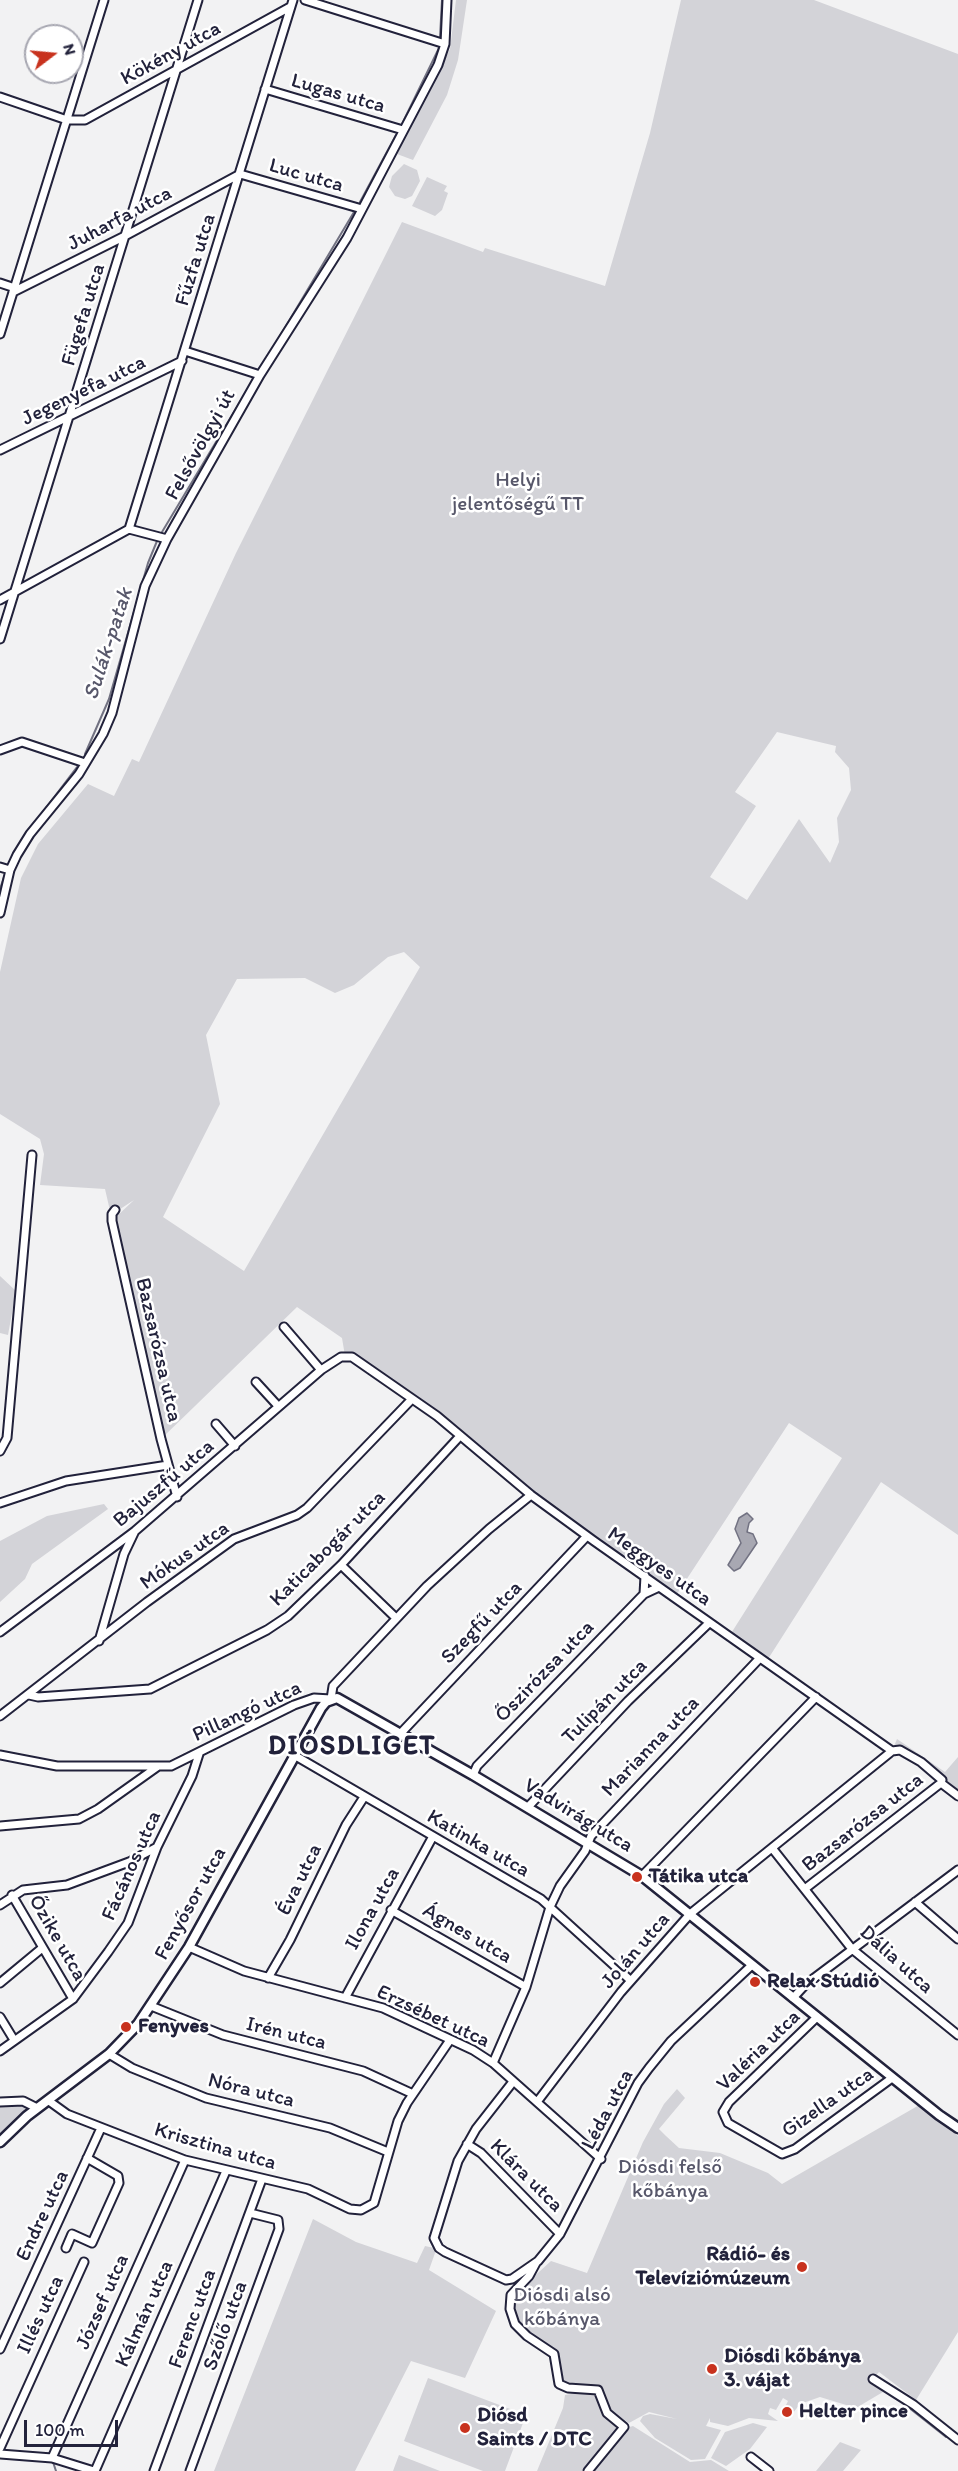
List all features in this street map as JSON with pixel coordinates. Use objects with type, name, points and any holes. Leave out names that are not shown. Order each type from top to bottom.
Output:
[{"type":"street","points":[[0,334],[104,0]]},
{"type":"street","name":"Fügefa utca","points":[[0,639],[198,0]]},
{"type":"street","points":[[305,0],[445,44]]},
{"type":"street","name":"Felsővölgyi út","points":[[0,913],[10,870],[30,834],[85,763],[103,734],[112,713],[146,586],[167,539],[260,375],[347,238],[438,65],[445,44],[447,0]]},
{"type":"street","name":"Kökény utca","points":[[67,120],[85,120],[98,114],[291,4]]},
{"type":"street","name":"Fűzfa utca","points":[[129,528],[291,4]]},
{"type":"street","name":"Lugas utca","points":[[265,89],[403,130]]},
{"type":"street","points":[[0,97],[67,120]]},
{"type":"street","name":"Juharfa utca","points":[[14,290],[125,236],[240,174]]},
{"type":"street","name":"Luc utca","points":[[240,174],[362,209]]},
{"type":"street","points":[[0,283],[14,290]]},
{"type":"street","points":[[185,351],[260,375]]},
{"type":"street","name":"Jegenyefa utca","points":[[0,450],[182,361]]},
{"type":"street","points":[[0,600],[129,528],[167,539]]},
{"type":"street","points":[[0,750],[22,742],[85,763]]},
{"type":"street","points":[[0,867],[10,870]]},
{"type":"street","points":[[0,1451],[7,1438],[32,1155]]},
{"type":"street","name":"Bazsarózsa utca","points":[[115,1210],[112,1214],[112,1221],[177,1497]]},
{"type":"street","points":[[284,1327],[321,1370]]},
{"type":"street","name":"Bajuszfű utca","points":[[0,1632],[135,1531],[321,1370],[345,1356]]},
{"type":"street","name":"Meggyes utca","points":[[345,1356],[358,1360],[411,1400],[424,1406],[531,1495],[759,1659],[769,1663],[892,1751],[900,1750],[921,1762],[942,1780],[941,1783],[958,1796]]},
{"type":"street","points":[[256,1382],[278,1406]]},
{"type":"street","name":"Mókus utca","points":[[0,1716],[147,1602],[234,1539],[297,1515],[307,1508],[411,1400]]},
{"type":"street","points":[[216,1424],[235,1446]]},
{"type":"street","name":"Katicabogár utca","points":[[29,1695],[38,1697],[150,1689],[267,1630],[288,1616],[341,1565],[460,1436]]},
{"type":"street","points":[[0,1503],[66,1481],[168,1465]]},
{"type":"street","name":"Pillangó utca","points":[[0,1755],[57,1766],[171,1766],[294,1705],[314,1698],[331,1699],[333,1686],[396,1618],[448,1565],[531,1495]]},
{"type":"street","points":[[99,1641],[124,1554],[135,1531]]},
{"type":"street","name":"Szegfű utca","points":[[400,1734],[587,1536]]},
{"type":"street","points":[[341,1565],[396,1618]]},
{"type":"street","points":[[644,1594],[645,1576]]},
{"type":"street","name":"Őszirózsa utca","points":[[473,1775],[477,1766],[644,1594],[659,1587]]},
{"type":"street","name":"Tulipán utca","points":[[528,1807],[587,1743],[709,1623]]},
{"type":"street","name":"Marianna utca","points":[[493,2063],[526,1987],[550,1907],[560,1886],[592,1834],[759,1659]]},
{"type":"street","points":[[642,1876],[816,1697]]},
{"type":"street","name":"Vadvirág utca","points":[[331,1699],[342,1700],[588,1842],[642,1876],[957,2128]]},
{"type":"street","name":"Fenyősor utca","points":[[0,2142],[37,2109],[128,2037],[189,1947],[294,1755],[321,1708],[331,1699]]},
{"type":"street","name":"Jolán utca","points":[[537,2102],[630,1980],[690,1914],[892,1751]]},
{"type":"street","name":"Fácános utca","points":[[0,2052],[73,1999],[128,1923],[157,1847],[192,1776],[199,1754]]},
{"type":"street","name":"Katinka utca","points":[[294,1755],[550,1907],[630,1980]]},
{"type":"street","points":[[0,1826],[80,1819],[157,1767]]},
{"type":"street","name":"Bazsarózsa utca","points":[[806,1888],[941,1783]]},
{"type":"street","name":"Éva utca","points":[[268,1978],[290,1940],[346,1825],[364,1797]]},
{"type":"street","name":"Ilona utca","points":[[345,1998],[432,1838]]},
{"type":"street","points":[[0,1905],[12,1895],[23,1890],[67,1885],[129,1862],[157,1847]]},
{"type":"street","name":"Dália utca","points":[[772,1848],[852,1948],[958,2036]]},
{"type":"street","points":[[793,1998],[805,1984],[958,1870]]},
{"type":"street","name":"Őzike utca","points":[[12,1895],[41,1949],[73,1999]]},
{"type":"street","points":[[915,1902],[958,1939]]},
{"type":"street","name":"Ágnes utca","points":[[391,1910],[526,1987]]},
{"type":"street","name":"Erzsébet utca","points":[[189,1947],[225,1965],[383,2008],[450,2040],[493,2063],[512,2083],[601,2159]]},
{"type":"street","points":[[0,1983],[41,1949]]},
{"type":"street","name":"Léda utca","points":[[467,2144],[455,2168],[434,2232],[435,2243],[445,2252],[509,2280],[538,2261],[560,2234],[601,2159],[627,2103],[649,2068],[671,2041],[752,1965]]},
{"type":"street","name":"Irén utca","points":[[151,2006],[223,2035],[363,2071],[413,2094]]},
{"type":"street","points":[[0,2017],[14,2040]]},
{"type":"street","name":"Valéria utca","points":[[782,2154],[728,2123],[723,2116],[725,2108],[817,2017]]},
{"type":"street","points":[[388,2152],[398,2121],[413,2094],[450,2040]]},
{"type":"street","name":"Nóra utca","points":[[109,2054],[132,2068],[206,2098],[330,2128],[388,2152]]},
{"type":"street","name":"Gizella utca","points":[[782,2154],[795,2149],[892,2078]]},
{"type":"street","points":[[467,2144],[512,2083]]},
{"type":"street","points":[[0,2102],[23,2101],[37,2109]]},
{"type":"street","name":"Krisztina utca","points":[[48,2101],[67,2114],[185,2160],[308,2189],[356,2210],[366,2209],[374,2203],[388,2152]]},
{"type":"street","name":"Endre utca","points":[[0,2349],[101,2128]]},
{"type":"street","name":"Klára utca","points":[[467,2144],[481,2153],[560,2234]]},
{"type":"street","name":"Illés utca","points":[[66,2248],[72,2234],[92,2243],[119,2183],[118,2176],[87,2158]]},
{"type":"street","name":"József utca","points":[[52,2458],[185,2160]]},
{"type":"street","name":"Kálmán utca","points":[[94,2471],[226,2171]]},
{"type":"street","name":"Ferenc utca","points":[[154,2471],[262,2179]]},
{"type":"street","name":"Szőlő utca","points":[[190,2471],[279,2229],[278,2220],[250,2213]]},
{"type":"street","points":[[538,2261],[529,2276],[511,2295],[510,2309],[515,2324],[527,2336],[554,2354],[559,2385],[568,2388],[598,2390],[607,2413],[624,2427],[588,2471]]},
{"type":"street","name":"Illés utca","points":[[0,2448],[84,2262]]},
{"type":"street","points":[[873,2379],[914,2405],[958,2440]]},
{"type":"street","points":[[0,2454],[52,2458],[94,2471]]},
{"type":"street","points":[[751,2457],[769,2471]]},
{"type":"green space","points":[[456,0],[467,0],[458,60],[447,95],[413,160],[397,154],[450,49]]},
{"type":"green space","name":"Helyi jelentőségű TT","points":[[681,0],[814,0],[958,54],[958,1535],[881,1482],[768,1659],[761,1657],[730,1635],[842,1458],[789,1423],[675,1597],[587,1536],[386,1380],[345,1356],[342,1338],[297,1307],[161,1439],[135,1333],[116,1217],[134,1200],[111,1215],[105,1189],[40,1185],[44,1154],[40,1139],[0,1114],[0,972],[21,878],[38,844],[88,784],[114,796],[132,759],[139,762],[236,553],[402,222],[483,252],[485,248],[605,286],[650,133]],"holes":[[[777,732],[836,746],[835,752],[849,768],[851,790],[837,818],[839,842],[830,863],[799,819],[747,900],[710,877],[756,806],[735,792]],[[404,952],[420,967],[244,1271],[163,1217],[220,1104],[206,1035],[237,979],[305,978],[335,993],[354,985],[388,957]]]},
{"type":"green space","points":[[404,164],[417,170],[420,181],[412,196],[405,199],[395,196],[389,187],[392,176]]},
{"type":"green space","points":[[427,177],[447,186],[444,191],[448,193],[442,210],[435,216],[412,206]]},
{"type":"green space","points":[[0,1276],[16,1291],[8,1335],[0,1333]]},
{"type":"green space","points":[[104,1504],[108,1509],[32,1564],[25,1579],[0,1602],[0,1541],[47,1516]]},
{"type":"green space","points":[[897,1739],[945,1772],[958,1757],[958,1796],[942,1780],[900,1750],[892,1751]]},
{"type":"green space","points":[[677,2089],[685,2098],[659,2129],[679,2148],[720,2153],[768,2173],[782,2184],[921,2104],[958,2136],[958,2332],[916,2400],[879,2372],[872,2380],[883,2392],[856,2408],[820,2397],[800,2404],[793,2413],[785,2407],[788,2401],[783,2398],[776,2410],[770,2408],[768,2414],[778,2421],[749,2418],[728,2426],[710,2422],[710,2418],[706,2426],[721,2430],[705,2459],[691,2460],[655,2438],[640,2421],[643,2416],[650,2414],[677,2419],[649,2412],[629,2423],[611,2411],[602,2387],[565,2384],[560,2380],[556,2352],[523,2326],[516,2317],[512,2304],[517,2292],[551,2261],[587,2273],[643,2142],[664,2104]]},
{"type":"green space","points":[[18,2105],[30,2109],[0,2134],[0,2106]]},
{"type":"green space","points":[[313,2219],[356,2242],[417,2263],[425,2246],[434,2248],[435,2253],[429,2270],[496,2311],[465,2378],[411,2361],[355,2471],[214,2471]]},
{"type":"green space","name":"Diósd Saints / DTC","points":[[428,2378],[526,2415],[505,2471],[483,2471],[404,2441]]},
{"type":"green space","points":[[583,2392],[598,2394],[606,2416],[618,2428],[582,2471],[537,2471],[563,2408],[565,2395]]},
{"type":"green space","points":[[753,2423],[767,2427],[750,2449],[726,2466],[711,2458],[725,2432]]},
{"type":"green space","points":[[633,2426],[690,2462],[711,2460],[729,2471],[593,2471],[626,2428]]},
{"type":"green space","points":[[840,2442],[861,2450],[843,2471],[816,2471]]},
{"type":"green space","points":[[399,2455],[440,2471],[393,2471]]},
{"type":"shaded area","points":[[747,1513],[753,1519],[749,1523],[747,1532],[753,1534],[757,1543],[740,1568],[734,1571],[728,1565],[741,1543],[735,1529],[739,1518]]},
{"type":"waterway","points":[[440,37],[442,0]]},
{"type":"waterway","points":[[401,126],[439,48]]},
{"type":"waterway","points":[[360,202],[396,135]]},
{"type":"waterway","name":"Sulák-patak","points":[[271,351],[354,212]]},
{"type":"waterway","name":"Sulák-patak","points":[[162,532],[249,387]]},
{"type":"waterway","name":"Sulák-patak","points":[[85,754],[109,699],[148,563],[157,541]]},
{"type":"waterway","name":"Sulák-patak","points":[[9,864],[23,838],[77,767]]},
{"type":"waterway","name":"Sulák-patak","points":[[0,889],[4,877]]},
{"type":"waterway","points":[[908,2407],[946,2437]]},
{"type":"waterway","points":[[53,2462],[56,2471]]},
{"type":"place","name":"Tátika utca","points":[[637,1877]]},
{"type":"place","name":"Relax Stúdió","points":[[755,1982]]},
{"type":"place","name":"Fenyves","points":[[126,2027]]},
{"type":"place","name":"Rádió- és Televíziómúzeum","points":[[802,2267]]},
{"type":"place","name":"Diósdi kőbánya 3. vájat","points":[[712,2369]]},
{"type":"place","name":"Helter pince","points":[[787,2412]]},
{"type":"place","name":"Diósd Saints / DTC","points":[[465,2428]]},
{"type":"district","name":"DIÓSDLIGET","points":[[352,1747]]},
{"type":"park label","name":"Diósdi felső kőbánya","points":[[670,2180]]},
{"type":"park label","name":"Diósdi alsó kőbánya","points":[[562,2308]]}]
